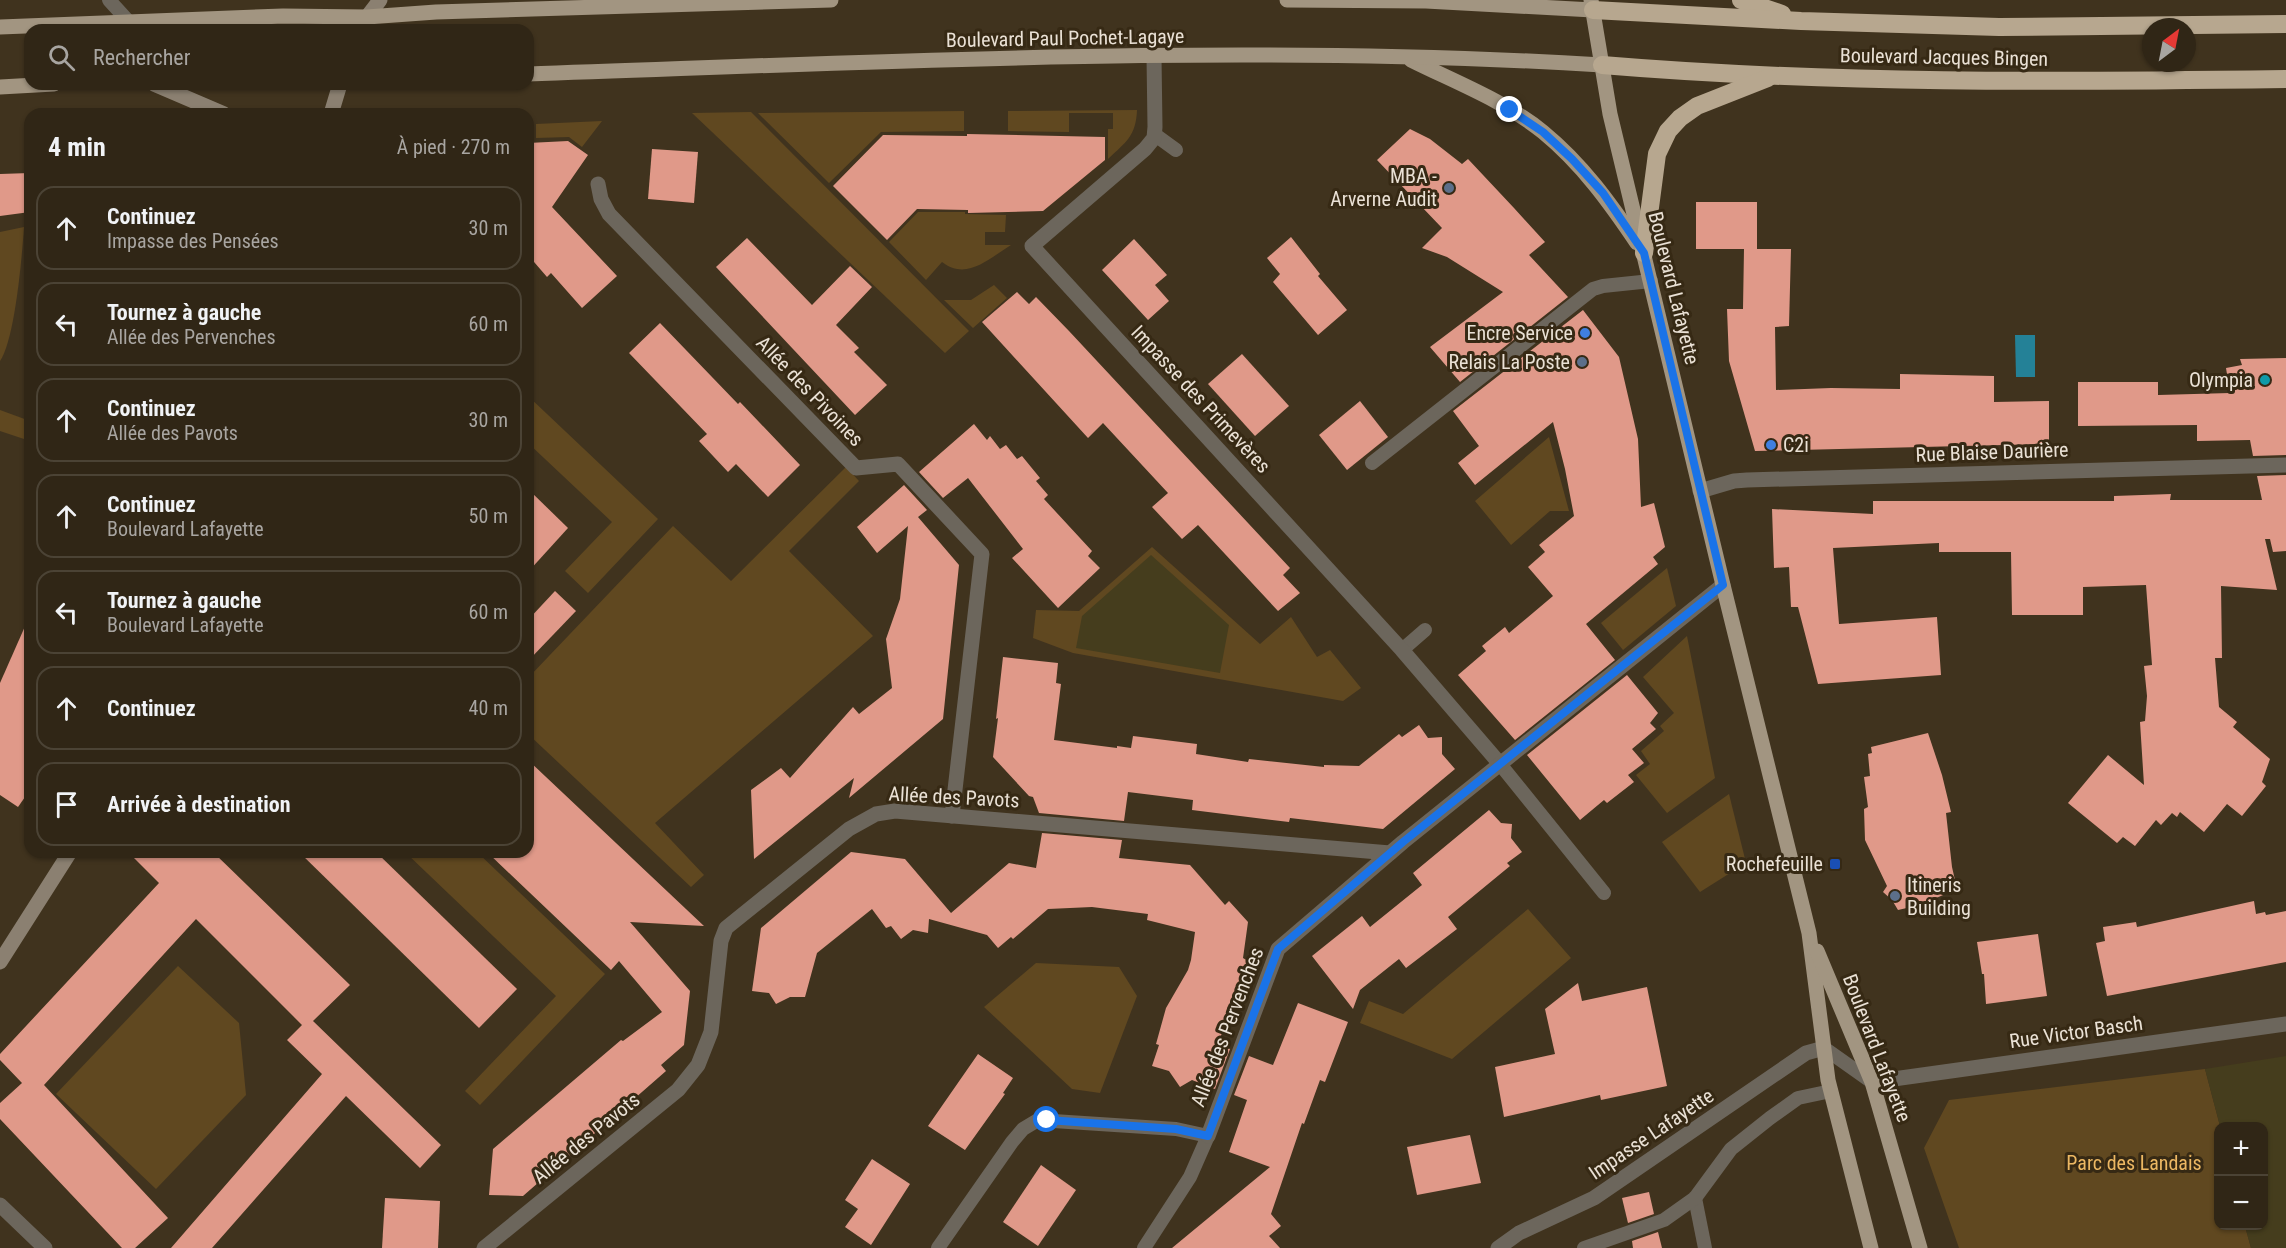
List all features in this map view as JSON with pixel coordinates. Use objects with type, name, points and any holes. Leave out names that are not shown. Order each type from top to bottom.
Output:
[{"type":"highway","points":[[1741,0],[1801,21]]},
{"type":"highway","name":"Boulevard Jacques Bingen","points":[[1592,5],[1801,21],[1999,27],[2286,24]]},
{"type":"highway","name":"Boulevard Jacques Bingen","points":[[1602,65],[1775,75],[2047,82],[2286,79]]},
{"type":"highway","points":[[1644,253],[1657,154],[1668,131],[1680,118],[1697,106],[1775,75]]},
{"type":"main road","points":[[365,23],[380,0]]},
{"type":"main road","points":[[616,0],[632,6]]},
{"type":"main road","points":[[77,24],[283,16],[365,23],[436,12],[831,0]]},
{"type":"main road","points":[[1287,0],[1592,5]]},
{"type":"main road","name":"Boulevard Lafayette","points":[[1592,5],[1610,114],[1809,933],[1831,1091],[1871,1248]]},
{"type":"main road","points":[[0,27],[24,26]]},
{"type":"main road","name":"Boulevard Paul Pochet-Lagaye","points":[[534,74],[1154,57],[1408,58],[1602,65]]},
{"type":"main road","points":[[1408,58],[1510,110],[1543,132],[1603,193],[1644,253]]},
{"type":"main road","points":[[0,87],[24,86]]},
{"type":"main road","points":[[168,90],[210,108]]},
{"type":"main road","points":[[333,108],[338,90]]},
{"type":"main road","points":[[1,959],[66,858]]},
{"type":"main road","name":"Boulevard Lafayette","points":[[1809,933],[1872,1082],[1920,1248]]},
{"type":"street","points":[[1154,57],[1154,134]]},
{"type":"street","name":"Impasse des Primevères","points":[[1154,134],[1145,149],[1032,246],[1402,650],[1500,764]]},
{"type":"street","name":"Allée des Pivoines","points":[[598,184],[601,199],[609,214],[856,468],[898,464],[982,554],[952,816]]},
{"type":"street","name":"Rue Blaise Daurière","points":[[1700,491],[1734,481],[1747,480],[2286,465]]},
{"type":"street","points":[[1390,853],[1723,585]]},
{"type":"street","name":"Allée des Pavots","points":[[484,1248],[678,1090],[698,1065],[711,1032],[721,941],[726,928],[849,829],[876,814],[895,811],[1390,853]]},
{"type":"street","name":"Allée des Pervenches","points":[[1208,1136],[1278,949],[1390,853]]},
{"type":"street","name":"Rue Victor Basch","points":[[1872,1082],[2286,1024]]},
{"type":"street","name":"Impasse Lafayette","points":[[1498,1248],[1519,1233],[1594,1198],[1806,1053],[1824,1048]]},
{"type":"street","points":[[0,1205],[45,1248]]},
{"type":"lane","points":[[109,0],[129,22]]},
{"type":"lane","points":[[1154,134],[1176,150]]},
{"type":"lane","points":[[1372,462],[1593,289],[1651,281]]},
{"type":"lane","points":[[1402,650],[1425,630]]},
{"type":"lane","points":[[1500,764],[1604,893]]},
{"type":"lane","points":[[1824,1048],[1872,1082]]},
{"type":"lane","points":[[1584,1248],[1664,1220],[1695,1198],[1731,1149],[1770,1118],[1798,1098],[1831,1091]]},
{"type":"lane","points":[[938,1248],[1012,1142],[1023,1129],[1038,1120],[1176,1129],[1208,1136]]},
{"type":"lane","name":"Allée des Pervenches","points":[[1143,1248],[1190,1177],[1208,1136]]},
{"type":"lane","points":[[1695,1198],[1705,1248]]},
{"type":"green space","points":[[1137,110],[1132,132],[1125,143],[1108,159],[1108,129],[1113,129],[1113,113],[1069,113],[1069,132],[1008,131],[1008,111]]},
{"type":"green space","points":[[964,111],[964,131],[881,132],[829,183],[758,113]]},
{"type":"green space","points":[[751,112],[969,331],[945,353],[692,113]]},
{"type":"green space","points":[[602,121],[582,147],[569,137],[536,138],[536,124]]},
{"type":"green space","points":[[918,212],[1006,215],[1005,232],[985,232],[985,245],[1011,245],[986,262],[969,269],[951,267],[942,262],[926,280],[889,242]]},
{"type":"green space","points":[[24,227],[14,317],[0,361],[0,232]]},
{"type":"green space","points":[[994,285],[1007,298],[973,328],[944,300],[971,300]]},
{"type":"green space","points":[[534,402],[658,519],[588,593],[565,571],[612,522],[534,449]]},
{"type":"green space","points":[[0,410],[24,419],[24,439],[0,431]]},
{"type":"green space","points":[[1549,437],[1569,511],[1550,511],[1511,545],[1475,501]]},
{"type":"green space","points":[[846,467],[859,481],[789,551],[873,636],[655,823],[704,875],[691,887],[534,740],[534,672],[673,526],[731,581]]},
{"type":"green space","points":[[1152,547],[1260,644],[1291,617],[1317,657],[1330,650],[1361,688],[1343,701],[1073,653],[1033,638],[1036,610],[1079,611]]},
{"type":"green space","points":[[1667,568],[1676,606],[1623,650],[1601,623]]},
{"type":"green space","points":[[1687,636],[1715,778],[1667,813],[1636,775],[1650,764],[1641,751],[1664,731],[1660,726],[1674,713],[1643,677]]},
{"type":"green space","points":[[1729,794],[1746,863],[1700,892],[1662,842]]},
{"type":"green space","points":[[411,858],[483,858],[605,974],[480,1105],[465,1091],[556,996]]},
{"type":"green space","points":[[1528,909],[1571,958],[1452,1059],[1360,1023],[1369,1001],[1403,1014]]},
{"type":"green space","points":[[1036,963],[1119,967],[1137,996],[1100,1093],[1072,1089],[984,1007]]},
{"type":"green space","points":[[178,966],[239,1023],[246,1095],[156,1189],[56,1094]]},
{"type":"green space","name":"Parc des Landais","points":[[2205,1069],[2219,1122],[2214,1122],[2214,1230],[2246,1230],[2251,1248],[1959,1248],[1924,1148],[1949,1100]]},
{"type":"sand","points":[[1151,555],[1229,625],[1220,673],[1076,648],[1082,616]]},
{"type":"sand","points":[[2286,1056],[2286,1248],[2251,1248],[2246,1230],[2268,1230],[2268,1122],[2219,1122],[2205,1069]]},
{"type":"water","points":[[2015,335],[2035,335],[2035,377],[2016,377]]},
{"type":"building","points":[[1410,129],[1430,139],[1462,164],[1468,159],[1545,242],[1529,255],[1568,297],[1460,382],[1430,347],[1503,292],[1447,257],[1422,248],[1442,228],[1377,160]]},
{"type":"building","points":[[967,134],[1105,137],[1105,160],[1043,211],[968,213],[968,210],[917,209],[887,240],[833,186],[883,135],[967,136]]},
{"type":"building","points":[[568,141],[588,155],[552,207],[617,276],[582,308],[551,273],[547,277],[534,262],[534,143]]},
{"type":"building","points":[[652,149],[698,152],[694,203],[648,199]]},
{"type":"building","points":[[24,173],[24,213],[0,216],[0,174]]},
{"type":"building","points":[[1696,202],[1757,202],[1757,249],[1696,249]]},
{"type":"building","points":[[1291,237],[1320,274],[1318,276],[1347,310],[1318,335],[1273,282],[1280,274],[1267,258]]},
{"type":"building","points":[[747,238],[812,305],[850,266],[872,287],[836,325],[859,348],[854,352],[887,385],[855,415],[716,267]]},
{"type":"building","points":[[1134,239],[1167,275],[1155,285],[1169,301],[1148,320],[1102,270]]},
{"type":"building","points":[[1744,249],[1791,249],[1789,326],[1775,327],[1776,390],[1900,389],[1900,374],[1994,376],[1994,402],[2049,401],[2049,444],[1755,451],[1729,361],[1727,309],[1743,309]]},
{"type":"building","points":[[1017,292],[1029,304],[1036,297],[1069,331],[1290,568],[1283,575],[1300,593],[1278,611],[1198,525],[1182,539],[1152,507],[1168,493],[1103,423],[1088,438],[982,322]]},
{"type":"building","points":[[1583,310],[1619,357],[1638,439],[1641,507],[1654,503],[1665,547],[1653,557],[1658,564],[1586,624],[1615,660],[1515,740],[1458,675],[1486,651],[1482,646],[1505,627],[1509,633],[1553,596],[1528,567],[1545,552],[1539,545],[1574,516],[1553,422],[1475,485],[1458,463],[1479,446],[1453,411]]},
{"type":"building","points":[[660,323],[800,465],[768,497],[736,464],[728,472],[699,441],[707,434],[629,353]]},
{"type":"building","points":[[1242,354],[1289,406],[1255,436],[1208,384]]},
{"type":"building","points":[[2286,358],[2286,455],[2253,456],[2250,440],[2197,441],[2197,425],[2078,426],[2078,382],[2158,382],[2158,395],[2230,393],[2226,368],[2242,365],[2240,359]]},
{"type":"building","points":[[1360,401],[1388,437],[1347,470],[1319,435]]},
{"type":"building","points":[[974,424],[987,440],[990,436],[1000,449],[1006,445],[1017,459],[1022,456],[1040,478],[1036,481],[1048,495],[1044,499],[1092,551],[1088,556],[1100,568],[1058,608],[1012,558],[1023,549],[968,478],[943,498],[919,472]]},
{"type":"building","points":[[2286,475],[2286,551],[2273,552],[2270,539],[2265,539],[2277,590],[2221,586],[2222,658],[2215,658],[2219,707],[2237,722],[2233,727],[2270,759],[2262,782],[2266,786],[2242,816],[2227,804],[2204,832],[2180,812],[2177,817],[2172,813],[2161,825],[2156,820],[2135,846],[2123,837],[2117,843],[2068,803],[2108,755],[2144,785],[2140,722],[2145,721],[2147,696],[2144,666],[2152,665],[2146,585],[2083,587],[2083,615],[2012,615],[2011,552],[1939,552],[1939,543],[1833,548],[1839,624],[1937,617],[1941,675],[1818,684],[1798,607],[1791,607],[1789,567],[1774,568],[1772,509],[1873,514],[1873,501],[2114,501],[2114,496],[2171,494],[2170,500],[2262,500],[2257,476]]},
{"type":"building","points":[[904,485],[927,510],[918,517],[959,565],[943,719],[849,798],[854,778],[754,859],[751,790],[781,768],[790,778],[853,707],[859,714],[892,688],[886,639],[900,599],[908,526],[877,553],[857,527]]},
{"type":"building","points":[[534,495],[568,528],[534,565]]},
{"type":"building","points":[[555,591],[576,611],[534,655],[534,614]]},
{"type":"building","points":[[24,629],[24,798],[18,807],[0,795],[0,683]]},
{"type":"building","points":[[1003,657],[1058,663],[1056,683],[1061,684],[1054,740],[1131,748],[1133,736],[1197,744],[1196,754],[1248,762],[1249,759],[1324,767],[1324,765],[1359,766],[1399,734],[1402,737],[1419,725],[1428,738],[1442,737],[1442,754],[1455,769],[1383,829],[1290,818],[1289,822],[1192,810],[1193,800],[1128,792],[1124,821],[1039,813],[1033,797],[1029,796],[993,757]]},
{"type":"building","points":[[1627,675],[1658,713],[1650,723],[1656,729],[1632,749],[1644,763],[1628,775],[1634,782],[1607,803],[1604,800],[1580,820],[1527,755]]},
{"type":"building","points":[[1928,733],[1951,812],[1946,813],[1957,889],[1920,905],[1898,910],[1883,892],[1887,886],[1865,840],[1864,809],[1868,807],[1864,777],[1870,776],[1868,754],[1872,753],[1871,747]]},
{"type":"building","points":[[534,766],[704,926],[630,922],[690,991],[684,1045],[661,1065],[666,1071],[523,1196],[489,1195],[493,1149],[621,1040],[623,1041],[662,1012],[619,961],[611,970],[493,858],[534,858]]},
{"type":"building","points":[[1489,810],[1501,823],[1512,824],[1511,838],[1522,852],[1507,863],[1510,866],[1448,917],[1457,929],[1406,968],[1399,959],[1360,990],[1353,1009],[1312,956],[1362,916],[1370,927],[1422,885],[1413,873]]},
{"type":"building","points":[[1042,833],[1122,840],[1119,858],[1190,865],[1225,905],[1229,901],[1248,922],[1243,958],[1248,961],[1218,1044],[1230,1049],[1215,1089],[1192,1080],[1180,1087],[1169,1071],[1152,1066],[1159,1045],[1156,1044],[1166,1008],[1188,970],[1195,932],[1147,920],[1148,914],[1092,907],[1048,909],[1013,939],[1011,937],[998,948],[987,935],[929,919],[928,933],[913,930],[901,939],[891,926],[886,928],[872,909],[817,953],[805,997],[790,997],[776,1004],[769,993],[752,991],[761,928],[851,852],[905,859],[951,913],[1009,863],[1036,868]]},
{"type":"building","points":[[134,858],[219,858],[350,985],[313,1021],[441,1145],[420,1168],[346,1096],[212,1248],[171,1248],[322,1074],[287,1040],[302,1025],[196,919],[44,1085],[168,1218],[135,1248],[122,1248],[0,1119],[0,1103],[22,1083],[0,1060],[0,1054],[159,883]]},
{"type":"building","points":[[305,858],[382,858],[517,989],[479,1028]]},
{"type":"building","points":[[2254,901],[2256,914],[2265,912],[2266,915],[2286,911],[2286,962],[2107,996],[2096,943],[2105,941],[2103,927],[2136,922],[2137,927]]},
{"type":"building","points":[[2038,934],[2047,996],[1986,1004],[1984,974],[1982,974],[1977,942]]},
{"type":"building","points":[[1578,983],[1582,1001],[1647,987],[1667,1086],[1601,1100],[1600,1095],[1504,1117],[1495,1067],[1555,1054],[1545,1009]]},
{"type":"building","points":[[1298,1003],[1348,1022],[1325,1082],[1320,1080],[1304,1124],[1302,1123],[1271,1214],[1281,1226],[1269,1236],[1280,1248],[1172,1248],[1270,1167],[1229,1152],[1247,1100],[1234,1095],[1249,1056],[1273,1065]]},
{"type":"building","points":[[978,1054],[1013,1078],[1003,1093],[1005,1094],[965,1150],[928,1126]]},
{"type":"building","points":[[1470,1135],[1481,1183],[1417,1195],[1407,1147]]},
{"type":"building","points":[[872,1159],[910,1184],[871,1245],[845,1227],[858,1209],[845,1200]]},
{"type":"building","points":[[1041,1165],[1076,1190],[1038,1246],[1003,1222]]},
{"type":"building","points":[[1649,1192],[1654,1214],[1628,1223],[1622,1198]]},
{"type":"building","points":[[385,1198],[440,1201],[438,1248],[382,1248]]},
{"type":"building","points":[[1658,1232],[1662,1248],[1633,1248],[1632,1241]]},
{"type":"place","name":"MBA - Arverne Audit","points":[[1449,188]]},
{"type":"place","name":"Encre Service","points":[[1585,333]]},
{"type":"place","name":"Relais La Poste","points":[[1582,362]]},
{"type":"place","name":"Olympia","points":[[2265,380]]},
{"type":"place","name":"C2i","points":[[1771,445]]},
{"type":"place","name":"Rochefeuille","points":[[1835,864]]},
{"type":"place","name":"Itineris Building","points":[[1895,896]]},
{"type":"route","points":[[1047,1120],[1176,1129],[1208,1136],[1278,949],[1403,842],[1723,585],[1644,253],[1603,193],[1572,159],[1543,132],[1510,110]]}]
